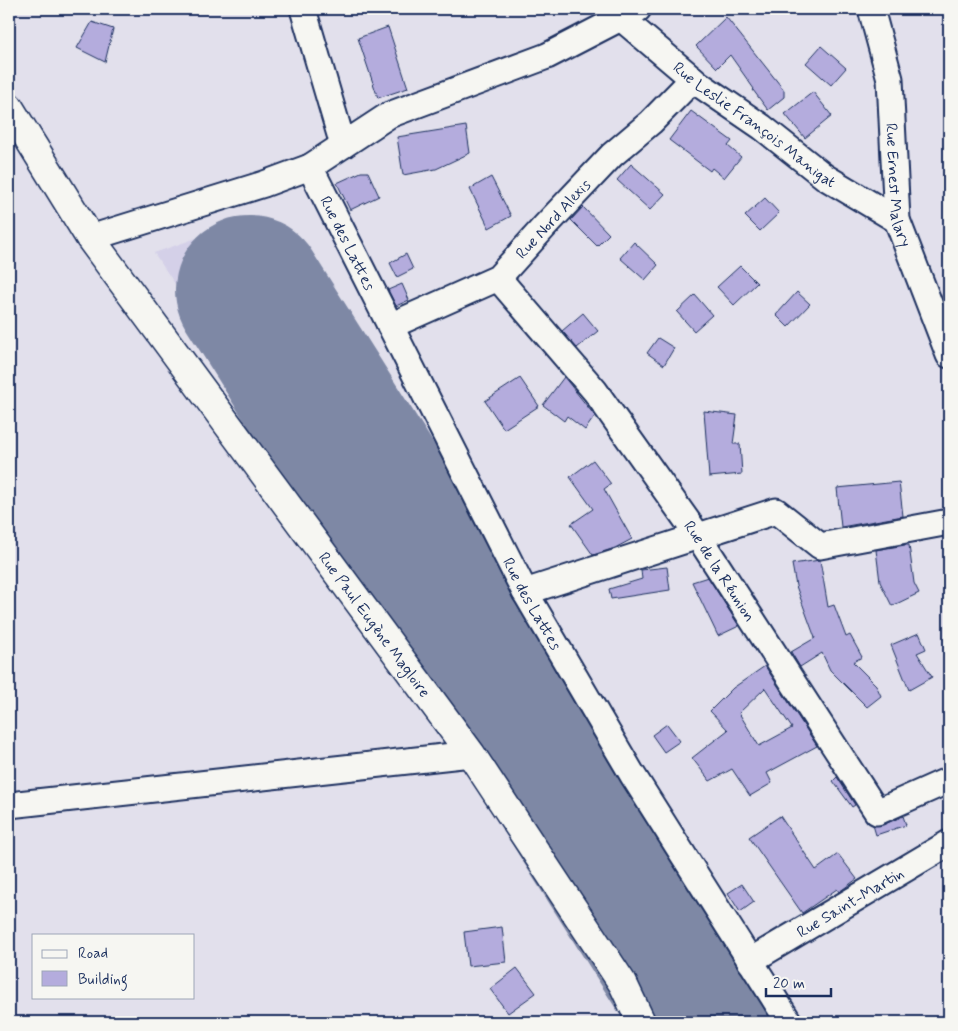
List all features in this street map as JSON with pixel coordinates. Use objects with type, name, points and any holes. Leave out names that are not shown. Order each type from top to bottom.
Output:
[{"type":"main road","name":"Rue Paul Eugène Magloire","points":[[9,107],[90,238],[471,754],[623,984],[641,1022]]},
{"type":"street","points":[[303,9],[343,144]]},
{"type":"street","name":"Rue Ernest Malary","points":[[871,9],[890,80],[897,220],[949,355]]},
{"type":"street","points":[[90,238],[264,184],[310,167],[389,115],[547,56],[630,13]]},
{"type":"street","name":"Rue Leslie François Manigat","points":[[630,13],[693,79],[762,127],[825,176],[897,220]]},
{"type":"street","name":"Rue Nord Alexis","points":[[390,326],[498,278],[612,155],[652,122],[693,79]]},
{"type":"street","name":"Rue des Lattes","points":[[310,167],[525,592],[632,774],[788,1022]]},
{"type":"street","name":"Rue de la Réunion","points":[[498,278],[595,391],[698,536],[877,812],[949,780]]},
{"type":"street","points":[[525,592],[776,511],[820,546],[949,522]]},
{"type":"street","points":[[9,805],[471,754]]},
{"type":"street","name":"Rue Saint-Martin","points":[[750,961],[949,843]]},
{"type":"shaded area","points":[[259,216],[773,1022],[670,1022],[656,993],[154,253]]},
{"type":"building","points":[[726,17],[784,90],[784,97],[768,110],[730,55],[717,68],[696,46]]},
{"type":"building","points":[[92,22],[113,29],[105,62],[77,48]]},
{"type":"building","points":[[388,27],[408,88],[378,98],[358,38]]},
{"type":"building","points":[[821,46],[846,68],[831,85],[806,63]]},
{"type":"building","points":[[813,92],[832,116],[805,138],[785,114]]},
{"type":"building","points":[[691,111],[732,141],[728,146],[741,157],[724,178],[712,168],[710,171],[669,140]]},
{"type":"building","points":[[466,126],[470,153],[436,169],[403,175],[397,137]]},
{"type":"building","points":[[631,164],[665,194],[650,210],[617,180]]},
{"type":"building","points":[[361,172],[368,172],[379,196],[350,210],[337,183]]},
{"type":"building","points":[[491,177],[511,216],[489,228],[470,189]]},
{"type":"building","points":[[765,198],[779,213],[760,231],[745,216]]},
{"type":"building","points":[[583,207],[609,234],[597,246],[571,220]]},
{"type":"building","points":[[634,242],[658,265],[645,280],[620,258]]},
{"type":"building","points":[[406,254],[413,269],[397,277],[390,263]]},
{"type":"building","points":[[740,266],[757,283],[734,305],[717,287]]},
{"type":"building","points":[[402,284],[409,300],[396,306],[388,290]]},
{"type":"building","points":[[797,292],[810,304],[788,327],[776,315]]},
{"type":"building","points":[[695,295],[712,315],[694,331],[677,312]]},
{"type":"building","points":[[583,313],[598,331],[577,348],[562,331]]},
{"type":"building","points":[[658,338],[674,348],[664,365],[647,353]]},
{"type":"building","points":[[564,377],[595,416],[585,430],[567,416],[564,421],[543,405]]},
{"type":"building","points":[[520,378],[539,406],[504,429],[485,401]]},
{"type":"building","points":[[704,411],[737,415],[733,444],[740,444],[742,474],[709,477]]},
{"type":"building","points":[[593,460],[611,484],[604,489],[632,539],[615,548],[593,555],[571,524],[593,509],[570,477]]},
{"type":"building","points":[[899,482],[903,516],[841,527],[837,488]]},
{"type":"building","points":[[909,545],[914,583],[919,593],[892,606],[880,582],[876,550]]},
{"type":"building","points":[[820,560],[828,607],[834,605],[846,637],[850,635],[862,657],[853,662],[876,685],[881,696],[867,707],[830,670],[822,653],[800,667],[791,652],[815,638],[796,586],[792,564]]},
{"type":"building","points":[[667,567],[670,590],[611,599],[609,589],[642,579],[641,570]]},
{"type":"building","points":[[708,577],[739,626],[718,636],[692,582]]},
{"type":"building","points":[[919,633],[926,649],[917,653],[932,677],[909,690],[891,645]]},
{"type":"building","points":[[765,666],[817,746],[767,773],[772,783],[750,796],[732,769],[710,781],[692,758],[728,730],[710,711],[733,688]],"holes":[[[765,688],[792,728],[759,746],[739,713]]]},
{"type":"building","points":[[667,724],[680,741],[664,752],[652,735]]},
{"type":"building","points":[[837,777],[855,805],[852,807],[833,781]]},
{"type":"building","points":[[780,816],[816,870],[838,854],[857,879],[839,892],[837,889],[802,913],[749,837]]},
{"type":"building","points":[[903,816],[906,825],[876,835],[873,825],[883,825]]},
{"type":"building","points":[[742,884],[754,902],[740,912],[728,893]]},
{"type":"building","points":[[502,927],[506,962],[468,966],[464,932]]},
{"type":"building","points":[[517,968],[536,993],[508,1013],[490,989]]},
{"type":"runway","points":[[249,290],[712,1022]]}]
